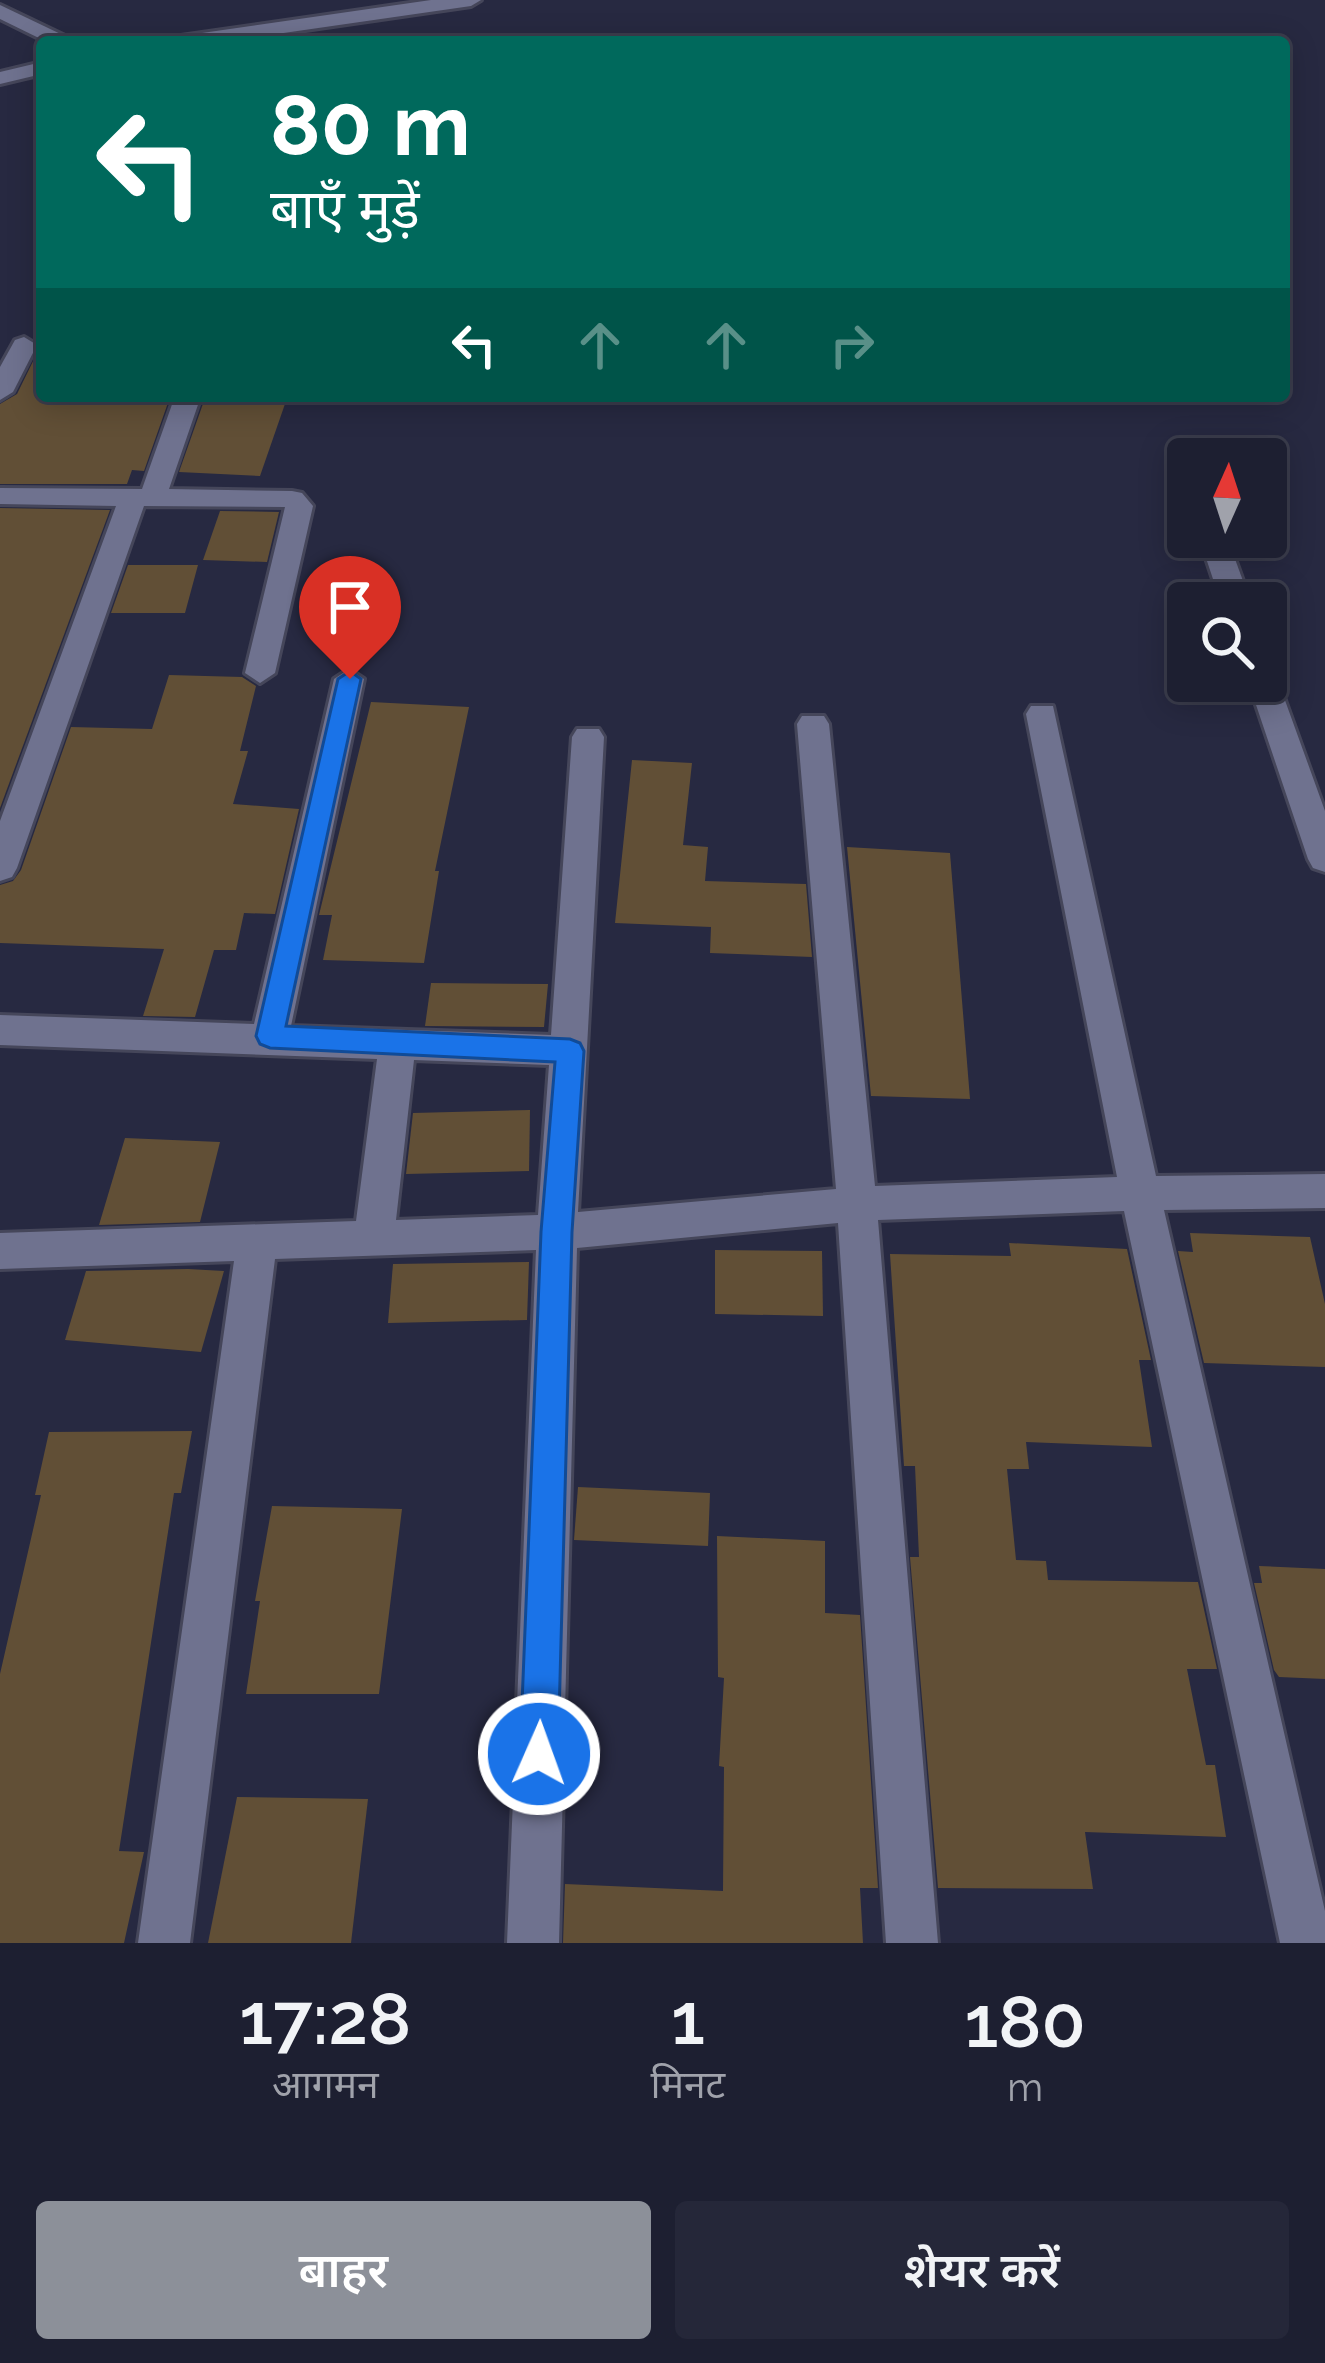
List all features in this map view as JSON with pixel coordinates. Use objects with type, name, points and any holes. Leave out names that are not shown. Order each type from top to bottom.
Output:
[{"type":"street","points":[[222,36],[471,0]]},
{"type":"street","points":[[0,11],[50,36]]},
{"type":"street","points":[[0,78],[36,69]]},
{"type":"street","points":[[0,392],[24,345]]},
{"type":"street","points":[[0,868],[143,497],[185,402]]},
{"type":"street","points":[[0,496],[283,496],[299,506],[260,673]]},
{"type":"street","points":[[270,1036],[350,679]]},
{"type":"street","points":[[1270,702],[1325,859]]},
{"type":"street","points":[[1042,714],[1140,1193],[1306,1943]]},
{"type":"street","points":[[813,724],[857,1204],[912,1943]]},
{"type":"street","points":[[532,1943],[557,1232],[588,736]]},
{"type":"street","points":[[0,1030],[270,1036],[570,1051]]},
{"type":"street","points":[[374,1238],[397,1045]]},
{"type":"street","points":[[0,1251],[557,1232],[857,1204],[1325,1191]]},
{"type":"street","points":[[164,1943],[257,1242]]},
{"type":"building","points":[[36,355],[36,402],[168,402],[144,471],[132,470],[127,484],[0,484],[0,404],[17,394]]},
{"type":"building","points":[[204,402],[286,402],[260,476],[179,472]]},
{"type":"building","points":[[0,508],[110,510],[0,808]]},
{"type":"building","points":[[220,511],[279,512],[267,562],[203,560]]},
{"type":"building","points":[[128,565],[198,565],[185,613],[111,613]]},
{"type":"building","points":[[169,675],[242,677],[256,686],[240,751],[248,751],[233,804],[299,809],[275,914],[244,913],[236,950],[214,950],[195,1017],[143,1016],[164,949],[0,943],[0,885],[13,881],[21,870],[71,727],[152,729]]},
{"type":"building","points":[[371,702],[469,707],[435,871],[439,871],[424,963],[323,960],[332,915],[319,915]]},
{"type":"building","points":[[632,760],[692,763],[683,845],[708,847],[705,881],[806,884],[812,957],[710,953],[711,927],[615,923]]},
{"type":"building","points":[[847,847],[950,853],[970,1099],[871,1096]]},
{"type":"building","points":[[431,983],[548,984],[544,1027],[425,1026]]},
{"type":"building","points":[[530,1110],[529,1171],[406,1174],[413,1113]]},
{"type":"building","points":[[125,1138],[220,1142],[200,1222],[99,1225]]},
{"type":"building","points":[[1190,1233],[1310,1237],[1325,1304],[1325,1367],[1204,1363],[1178,1251],[1193,1252]]},
{"type":"building","points":[[1009,1243],[1127,1249],[1151,1360],[1139,1360],[1152,1447],[1026,1442],[1029,1469],[1007,1469],[1016,1560],[1046,1561],[1048,1580],[1198,1582],[1217,1669],[1187,1669],[1206,1765],[1215,1765],[1226,1837],[1085,1832],[1093,1889],[938,1888],[910,1557],[919,1557],[915,1466],[904,1466],[890,1254],[1011,1256]]},
{"type":"building","points":[[715,1250],[822,1251],[823,1316],[715,1314]]},
{"type":"building","points":[[529,1262],[527,1320],[388,1323],[393,1264]]},
{"type":"building","points":[[86,1271],[224,1271],[201,1352],[65,1340]]},
{"type":"building","points":[[192,1431],[181,1493],[174,1493],[119,1851],[144,1852],[124,1943],[0,1943],[0,1674],[41,1495],[35,1495],[49,1432]]},
{"type":"building","points":[[578,1487],[710,1493],[708,1546],[574,1540]]},
{"type":"building","points":[[272,1506],[402,1509],[379,1694],[246,1694],[260,1601],[255,1601]]},
{"type":"building","points":[[717,1536],[825,1541],[825,1613],[860,1615],[878,1888],[860,1888],[863,1943],[563,1943],[565,1884],[723,1891],[724,1767],[719,1766],[724,1678],[718,1677]]},
{"type":"building","points":[[1259,1566],[1325,1569],[1325,1679],[1279,1677],[1274,1670],[1254,1583],[1262,1583]]},
{"type":"building","points":[[237,1797],[368,1799],[351,1943],[208,1943]]},
{"type":"route","points":[[350,679],[270,1036],[570,1051],[557,1232],[539,1754]]}]
